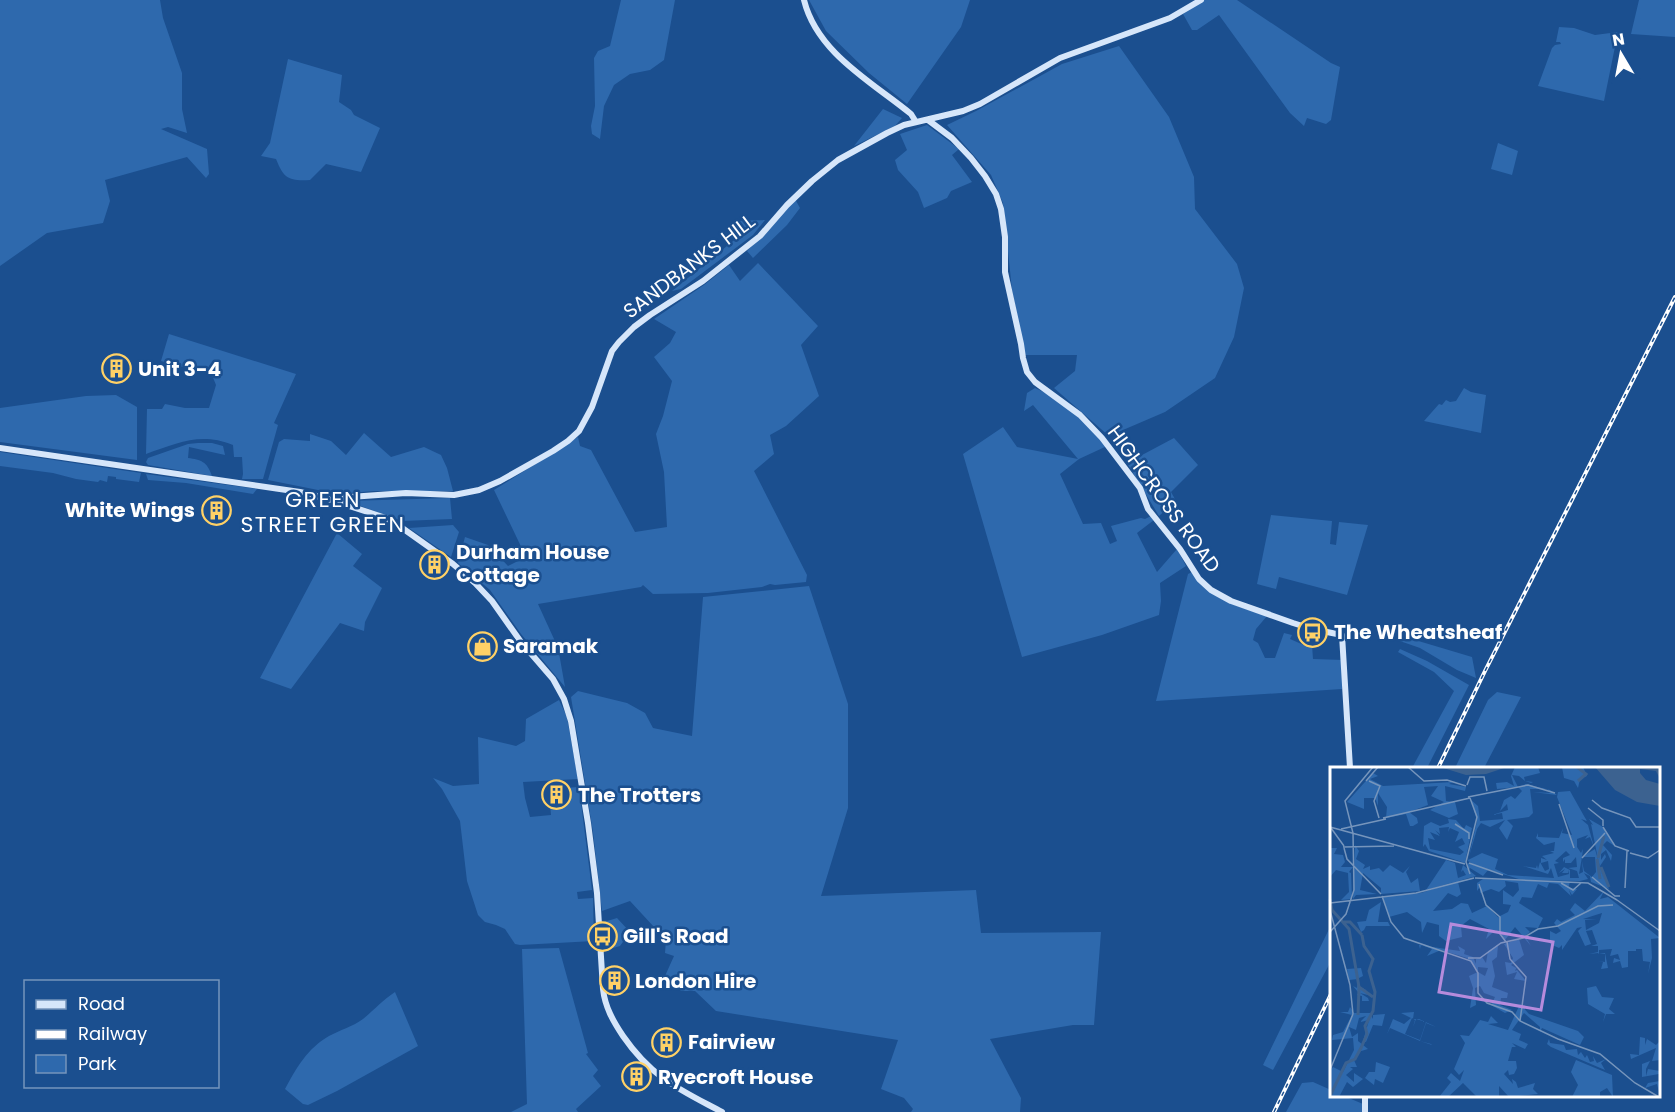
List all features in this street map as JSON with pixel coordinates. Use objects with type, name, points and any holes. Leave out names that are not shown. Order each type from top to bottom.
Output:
[{"type":"main road","points":[[804,0],[812,21],[844,62],[904,108],[916,122]]},
{"type":"main road","name":"SANDBANKS HILL","points":[[333,500],[377,494],[454,495],[479,490],[500,481],[553,451],[579,431],[591,407],[612,351],[619,342],[634,327],[703,281],[760,236],[787,205],[838,160],[904,125],[963,111],[980,104],[1060,58],[1170,18],[1201,0]]},
{"type":"main road","points":[[938,128],[939,117]]},
{"type":"main road","name":"HIGHCROSS ROAD","points":[[928,120],[971,158],[996,194],[1005,237],[1005,272],[1023,358],[1027,372],[1035,382],[1080,415],[1102,438],[1140,488],[1148,509],[1180,549],[1200,579],[1211,590],[1231,601],[1293,623],[1342,635],[1350,767]]},
{"type":"main road","points":[[0,448],[300,492],[333,500],[386,518],[453,564],[475,583],[553,679],[564,699],[571,721],[597,893],[601,975],[606,1005],[611,1017],[629,1045],[652,1071],[674,1087],[722,1112]]},
{"type":"green space","points":[[0,0],[160,0],[163,18],[182,73],[182,109],[187,133],[168,127],[161,129],[207,149],[209,174],[206,178],[187,157],[105,180],[110,201],[103,223],[47,233],[0,266]]},
{"type":"green space","points":[[621,0],[675,0],[664,60],[650,70],[630,74],[614,85],[604,106],[600,139],[592,134],[591,126],[595,106],[594,58],[598,51],[610,46]]},
{"type":"green space","points":[[809,0],[970,0],[961,27],[907,104],[869,73],[826,31]]},
{"type":"green space","points":[[1203,0],[1237,0],[1340,67],[1331,120],[1326,124],[1307,118],[1304,126],[1290,113],[1219,15],[1197,30],[1192,30],[1183,14]]},
{"type":"green space","points":[[1639,0],[1675,0],[1675,37],[1631,34]]},
{"type":"green space","points":[[1559,27],[1574,28],[1595,35],[1618,32],[1604,101],[1538,86],[1552,48],[1561,44],[1556,42]]},
{"type":"green space","points":[[1119,46],[1169,117],[1194,177],[1195,209],[1237,264],[1244,288],[1234,337],[1215,378],[1165,412],[1109,436],[1054,388],[1075,371],[1077,355],[1025,355],[1012,290],[1003,203],[991,175],[947,125],[1062,64]]},
{"type":"green space","points":[[288,59],[342,75],[339,102],[351,110],[354,115],[380,128],[361,172],[326,164],[310,180],[297,180],[285,175],[276,159],[261,156],[270,143]]},
{"type":"green space","points":[[883,109],[902,118],[895,126],[854,146]]},
{"type":"green space","points":[[927,125],[959,149],[952,155],[972,182],[951,191],[947,198],[924,208],[918,192],[898,170],[895,160],[907,150],[900,134]]},
{"type":"green space","points":[[1498,143],[1518,151],[1512,175],[1491,169]]},
{"type":"green space","points":[[795,199],[800,208],[787,225],[753,258],[747,251]]},
{"type":"green space","points":[[765,220],[753,235],[681,289],[672,291],[738,237],[736,221]]},
{"type":"green space","points":[[758,263],[818,326],[801,345],[819,396],[786,426],[770,435],[774,454],[754,471],[807,575],[806,582],[770,584],[762,587],[708,593],[653,594],[643,585],[538,604],[559,653],[565,687],[521,634],[490,590],[458,563],[465,537],[488,545],[508,566],[526,557],[494,490],[578,437],[580,446],[591,450],[635,532],[667,527],[664,472],[656,434],[672,381],[654,357],[670,343],[676,332],[654,319],[729,265],[740,281]]},
{"type":"green space","points":[[169,334],[296,374],[274,423],[278,425],[263,479],[242,479],[242,457],[234,457],[233,445],[221,441],[189,440],[146,454],[147,409],[162,409],[165,404],[185,408],[209,408],[216,385],[212,375],[161,361]]},
{"type":"green space","points":[[1035,388],[1065,406],[1107,446],[1079,459],[1060,474],[1083,524],[1101,523],[1110,544],[1117,541],[1111,526],[1151,516],[1154,520],[1137,533],[1157,572],[1177,549],[1186,566],[1160,583],[1159,615],[1102,635],[1022,657],[963,454],[1003,427],[1017,447],[1078,459],[1033,405],[1024,411],[1027,393]]},
{"type":"green space","points":[[1464,388],[1486,395],[1481,433],[1424,421],[1439,404],[1442,405],[1446,400],[1456,401]]},
{"type":"green space","points":[[116,395],[137,407],[137,460],[0,442],[0,408],[86,396]]},
{"type":"green space","points":[[364,433],[391,457],[424,447],[441,455],[453,491],[374,491],[338,494],[268,480],[279,442],[284,439],[310,441],[310,434],[331,441],[346,455]]},
{"type":"green space","points":[[1174,438],[1198,465],[1171,492],[1176,501],[1159,516],[1127,463]]},
{"type":"green space","points":[[188,444],[223,446],[225,455],[189,447],[188,458],[203,462],[212,476],[148,465],[146,462],[148,458]]},
{"type":"green space","points":[[0,452],[141,473],[139,482],[108,476],[107,482],[76,479],[53,473],[0,466]]},
{"type":"green space","points":[[146,474],[257,489],[253,494],[186,483],[148,480]]},
{"type":"green space","points":[[450,498],[452,519],[402,521],[347,501]]},
{"type":"green space","points":[[1271,515],[1332,521],[1330,544],[1336,545],[1339,522],[1368,525],[1347,595],[1279,577],[1276,589],[1257,584]]},
{"type":"green space","points":[[453,525],[459,532],[451,557],[409,528]]},
{"type":"green space","points":[[337,533],[362,554],[353,566],[382,588],[365,622],[364,631],[340,623],[291,689],[260,678]]},
{"type":"green space","points":[[1192,572],[1208,590],[1225,601],[1267,616],[1256,629],[1253,640],[1258,643],[1265,658],[1275,658],[1284,633],[1292,635],[1290,639],[1306,646],[1307,643],[1312,645],[1313,659],[1343,660],[1342,689],[1156,701],[1188,574]]},
{"type":"green space","points":[[809,586],[848,704],[848,808],[821,896],[976,890],[981,933],[1101,932],[1094,1025],[1073,1025],[990,1039],[1021,1098],[1020,1112],[911,1112],[913,1109],[904,1098],[881,1089],[898,1040],[716,1011],[695,991],[681,991],[665,976],[674,956],[665,953],[666,940],[630,901],[602,911],[593,832],[571,697],[578,691],[627,703],[645,713],[653,728],[692,736],[703,597]]},
{"type":"green space","points":[[1395,634],[1472,657],[1476,678],[1457,670],[1420,648],[1397,640]]},
{"type":"green space","points":[[1400,649],[1427,661],[1469,685],[1428,767],[1413,767],[1454,691],[1434,672],[1398,652]]},
{"type":"green space","points":[[1497,692],[1521,697],[1485,767],[1455,767],[1488,700]]},
{"type":"green space","points":[[559,700],[567,717],[578,779],[523,782],[525,798],[530,817],[551,815],[549,793],[564,788],[579,787],[592,890],[577,892],[578,899],[593,898],[594,941],[520,945],[515,944],[505,929],[485,922],[478,915],[467,881],[460,821],[433,778],[453,786],[479,784],[478,737],[516,746],[525,741],[526,719]]},
{"type":"green space","points":[[617,918],[630,932],[620,946],[606,950],[604,922]]},
{"type":"green space","points":[[1330,927],[1330,963],[1273,1070],[1263,1065]]},
{"type":"green space","points":[[559,948],[588,1053],[586,1054],[598,1070],[593,1076],[601,1086],[576,1109],[578,1112],[511,1112],[527,1104],[522,949]]},
{"type":"green space","points":[[395,992],[418,1046],[308,1105],[303,1104],[285,1089],[298,1066],[321,1041],[363,1019]]},
{"type":"green space","points":[[1313,1082],[1330,1090],[1330,1097],[1346,1097],[1363,1104],[1362,1112],[1286,1112],[1302,1083]]},
{"type":"railway","points":[[1438,767],[1675,297]]},
{"type":"railway","points":[[1274,1112],[1330,996]]},
{"type":"place","name":"Unit 3-4","points":[[117,369]]},
{"type":"place","name":"White Wings","points":[[216,510]]},
{"type":"place","name":"Durham House Cottage","points":[[435,564]]},
{"type":"place","name":"The Wheatsheaf","points":[[1313,632]]},
{"type":"place","name":"Saramak","points":[[482,646]]},
{"type":"place","name":"The Trotters","points":[[557,795]]},
{"type":"place","name":"Gill's Road","points":[[602,936]]},
{"type":"place","name":"London Hire","points":[[614,981]]},
{"type":"place","name":"Fairview","points":[[667,1042]]},
{"type":"place","name":"Ryecroft House","points":[[637,1077]]},
{"type":"district","name":"GREEN STREET GREEN","points":[[323,512]]}]
